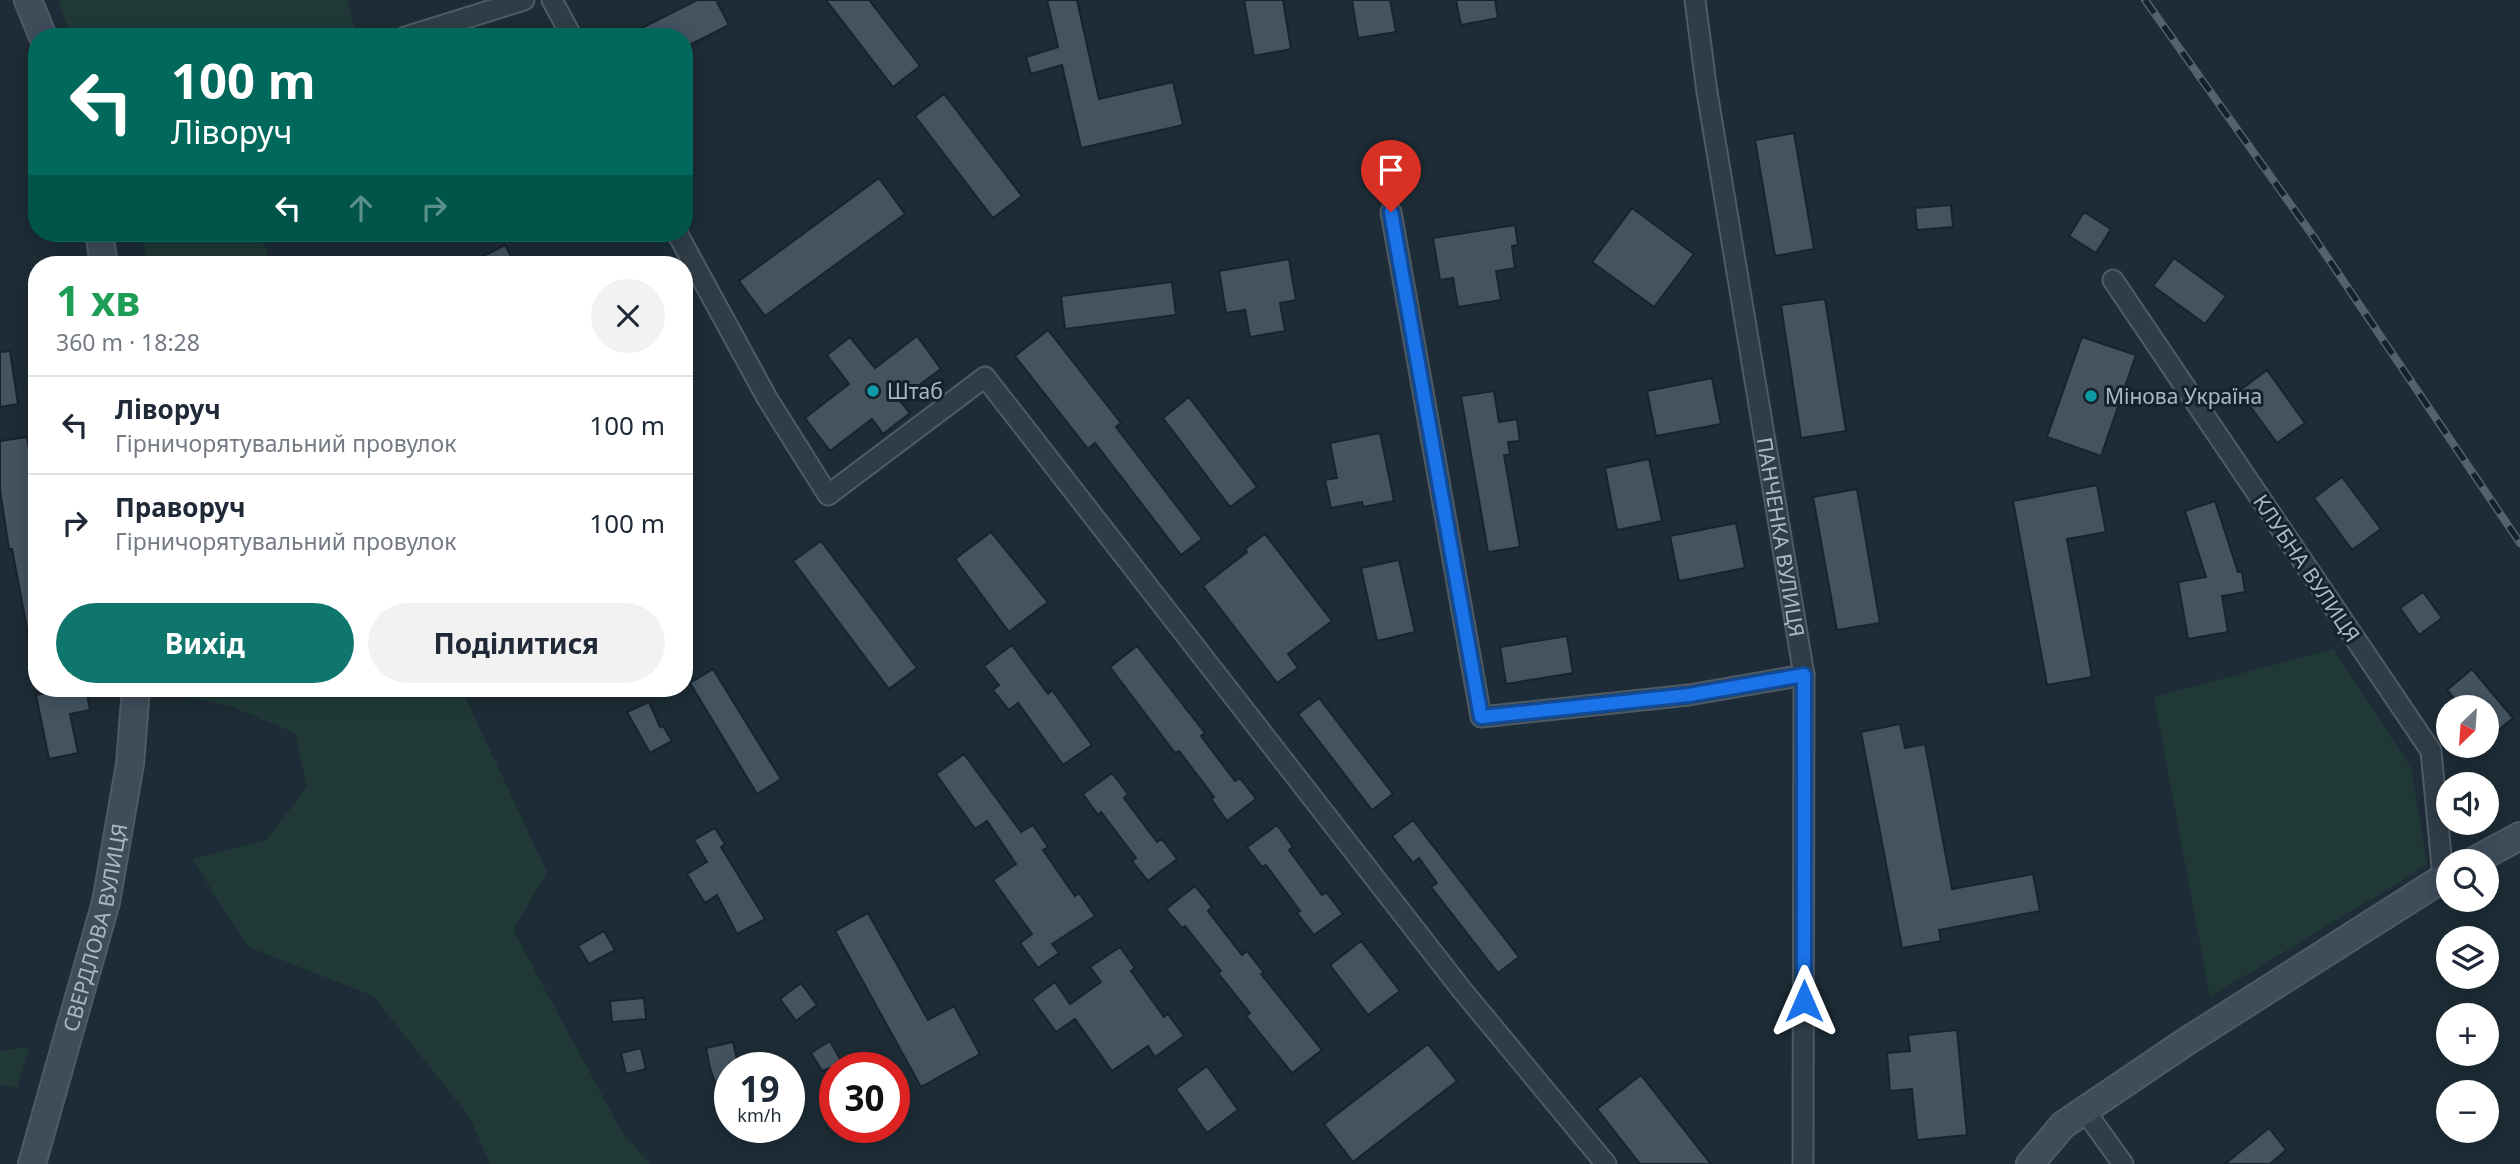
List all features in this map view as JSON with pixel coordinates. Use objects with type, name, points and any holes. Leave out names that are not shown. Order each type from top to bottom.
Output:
[{"type":"street","points":[[28,0],[39,28]]},
{"type":"street","points":[[434,28],[524,0]]},
{"type":"street","points":[[552,0],[567,28]]},
{"type":"street","name":"ПАНЧЕНКА ВУЛИЦЯ","points":[[1695,0],[1707,92],[1804,675],[1803,1164]]},
{"type":"street","points":[[1391,212],[1481,717],[1689,695],[1804,675]]},
{"type":"street","points":[[693,263],[766,398],[828,495],[985,377],[1462,990],[1606,1164]]},
{"type":"street","name":"КЛУБНА ВУЛИЦЯ","points":[[2113,280],[2431,751],[2443,849]]},
{"type":"street","name":"СВЕРДЛОВА ВУЛИЦЯ","points":[[32,1164],[106,902],[130,764],[135,697]]},
{"type":"street","points":[[2496,849],[2520,836]]},
{"type":"street","points":[[2030,1164],[2063,1125],[2188,1041],[2436,882]]},
{"type":"street","points":[[2085,1111],[2123,1164]]},
{"type":"green space","points":[[58,0],[347,0],[355,28],[68,28]]},
{"type":"green space","points":[[143,242],[263,242],[269,256],[146,256]]},
{"type":"green space","points":[[2333,649],[2411,768],[2427,865],[2210,997],[2154,697]]},
{"type":"green space","points":[[189,697],[465,697],[547,872],[513,930],[622,1132],[650,1164],[490,1164],[469,1116],[373,996],[248,947],[192,859],[266,840],[307,787],[295,733],[235,708]]},
{"type":"green space","points":[[29,1047],[17,1088],[0,1085],[0,1051]]},
{"type":"building","points":[[697,0],[716,0],[729,25],[693,43],[693,28],[642,28]]},
{"type":"building","points":[[826,0],[869,0],[920,66],[893,87]]},
{"type":"building","points":[[1047,0],[1077,0],[1099,99],[1173,82],[1183,125],[1081,148],[1062,65],[1031,74],[1026,57],[1058,47]]},
{"type":"building","points":[[1244,0],[1283,0],[1291,49],[1254,56]]},
{"type":"building","points":[[1352,0],[1390,0],[1396,32],[1358,38]]},
{"type":"building","points":[[1456,0],[1495,0],[1498,18],[1461,25]]},
{"type":"building","points":[[944,94],[1022,196],[993,218],[915,116]]},
{"type":"building","points":[[1794,133],[1814,249],[1775,256],[1755,140]]},
{"type":"building","points":[[879,178],[905,214],[765,316],[739,281]]},
{"type":"building","points":[[1951,205],[1953,227],[1917,230],[1915,208]]},
{"type":"building","points":[[1632,208],[1694,254],[1654,307],[1592,262]]},
{"type":"building","points":[[2084,212],[2111,229],[2096,253],[2069,236]]},
{"type":"building","points":[[1515,225],[1518,245],[1512,246],[1515,268],[1496,271],[1501,300],[1458,307],[1453,278],[1440,280],[1433,238]]},
{"type":"building","points":[[505,245],[511,256],[484,256]]},
{"type":"building","points":[[2174,258],[2226,296],[2205,324],[2153,286]]},
{"type":"building","points":[[1289,259],[1296,300],[1280,303],[1285,331],[1250,337],[1245,310],[1226,313],[1219,271]]},
{"type":"building","points":[[1172,282],[1176,315],[1065,329],[1061,296]]},
{"type":"building","points":[[1825,299],[1846,431],[1801,438],[1781,305]]},
{"type":"building","points":[[1048,330],[1121,423],[1116,427],[1202,539],[1181,555],[1095,443],[1088,449],[1015,356]]},
{"type":"building","name":"Штаб","points":[[917,336],[941,369],[899,400],[910,413],[883,434],[872,419],[830,451],[805,418],[849,384],[827,355],[850,337],[875,368]]},
{"type":"building","name":"Мінова Україна","points":[[2082,337],[2136,355],[2101,456],[2047,437]]},
{"type":"building","points":[[10,351],[18,404],[0,407],[0,352]]},
{"type":"building","points":[[2267,370],[2305,423],[2277,443],[2239,391]]},
{"type":"building","points":[[1712,378],[1721,424],[1656,436],[1647,391]]},
{"type":"building","points":[[1494,391],[1499,422],[1517,419],[1520,441],[1508,442],[1510,455],[1504,455],[1520,547],[1488,552],[1461,396]]},
{"type":"building","points":[[1189,397],[1257,487],[1230,507],[1163,418]]},
{"type":"building","points":[[1380,433],[1394,501],[1363,507],[1362,502],[1331,508],[1325,480],[1337,478],[1330,443]]},
{"type":"building","points":[[27,437],[28,443],[28,634],[12,549],[9,549],[0,490],[0,441]]},
{"type":"building","points":[[1649,459],[1662,521],[1617,530],[1605,468]]},
{"type":"building","points":[[2342,477],[2381,529],[2352,550],[2314,498]]},
{"type":"building","points":[[2097,485],[2106,532],[2067,539],[2092,677],[2047,685],[2013,501]]},
{"type":"building","points":[[1857,489],[1880,623],[1837,630],[1813,497]]},
{"type":"building","points":[[2215,501],[2238,572],[2242,571],[2245,592],[2222,596],[2228,632],[2188,639],[2178,582],[2206,577],[2185,511]]},
{"type":"building","points":[[1736,523],[1745,568],[1679,581],[1670,536]]},
{"type":"building","points":[[991,532],[1048,602],[1009,632],[955,559]]},
{"type":"building","points":[[1265,534],[1332,621],[1288,654],[1298,668],[1277,683],[1203,586],[1247,552],[1245,549]]},
{"type":"building","points":[[821,541],[917,668],[889,689],[793,561]]},
{"type":"building","points":[[1399,560],[1415,632],[1377,641],[1361,568]]},
{"type":"building","points":[[2423,592],[2442,618],[2419,635],[2400,608]]},
{"type":"building","points":[[1567,636],[1573,673],[1506,684],[1500,647]]},
{"type":"building","points":[[1012,645],[1048,694],[1052,690],[1092,745],[1063,765],[1018,703],[1009,710],[993,690],[999,685],[984,666]]},
{"type":"building","points":[[1137,646],[1205,733],[1201,736],[1235,781],[1240,778],[1256,799],[1227,821],[1211,799],[1214,797],[1179,751],[1175,753],[1110,667]]},
{"type":"building","points":[[713,669],[781,779],[757,794],[693,688],[693,681]]},
{"type":"building","points":[[2472,669],[2494,695],[2451,695],[2447,690]]},
{"type":"building","points":[[36,697],[88,697],[90,710],[70,714],[78,753],[49,759]]},
{"type":"building","points":[[1319,698],[1393,794],[1372,810],[1298,714]]},
{"type":"building","points":[[2499,701],[2513,718],[2499,730]]},
{"type":"building","points":[[649,702],[660,727],[663,726],[672,741],[650,753],[627,712]]},
{"type":"building","points":[[1900,724],[1905,748],[1925,744],[1952,889],[2033,874],[2040,911],[1939,930],[1941,941],[1902,948],[1861,732]]},
{"type":"building","points":[[964,754],[1021,832],[1033,825],[1048,847],[1043,850],[1075,896],[1079,893],[1095,916],[1052,944],[1059,953],[1038,968],[1020,943],[1032,934],[993,880],[1016,864],[987,821],[975,829],[936,774]]},
{"type":"building","points":[[1112,773],[1128,794],[1124,798],[1157,842],[1162,839],[1177,859],[1148,881],[1132,861],[1136,858],[1101,812],[1098,815],[1083,794]]},
{"type":"building","points":[[1413,820],[1519,957],[1498,973],[1431,887],[1437,883],[1419,858],[1413,863],[1392,836]]},
{"type":"building","points":[[1277,825],[1293,847],[1289,850],[1322,895],[1326,892],[1343,914],[1314,935],[1266,865],[1262,867],[1247,847]]},
{"type":"building","points":[[715,828],[725,844],[721,847],[765,919],[737,934],[717,895],[705,903],[687,874],[707,862],[694,840]]},
{"type":"building","points":[[1195,886],[1212,907],[1208,911],[1242,955],[1247,951],[1264,973],[1261,974],[1322,1050],[1292,1073],[1246,1016],[1250,1013],[1218,973],[1221,971],[1185,926],[1182,928],[1166,909]]},
{"type":"building","points":[[868,913],[928,1020],[954,1006],[980,1054],[921,1087],[910,1067],[910,1052],[902,1052],[835,931]]},
{"type":"building","points":[[604,931],[615,950],[589,964],[578,946]]},
{"type":"building","points":[[1361,941],[1400,991],[1368,1015],[1330,965]]},
{"type":"building","points":[[1120,947],[1135,968],[1131,971],[1164,1017],[1168,1014],[1184,1036],[1155,1057],[1148,1046],[1112,1071],[1075,1019],[1056,1032],[1032,999],[1055,982],[1070,1004],[1101,982],[1090,967]]},
{"type":"building","points":[[801,983],[817,1005],[796,1021],[780,999]]},
{"type":"building","points":[[644,998],[646,1019],[612,1022],[610,1001]]},
{"type":"building","points":[[1957,1030],[1967,1135],[1917,1140],[1912,1089],[1890,1091],[1887,1053],[1910,1051],[1908,1035]]},
{"type":"building","points":[[830,1041],[836,1052],[819,1052],[819,1066],[811,1053]]},
{"type":"building","points":[[733,1042],[735,1052],[714,1052],[714,1079],[710,1068],[706,1048]]},
{"type":"building","points":[[1428,1044],[1457,1081],[1353,1162],[1324,1124]]},
{"type":"building","points":[[641,1048],[646,1069],[626,1074],[621,1053]]},
{"type":"building","points":[[1207,1066],[1238,1110],[1207,1133],[1176,1089]]},
{"type":"building","points":[[1641,1075],[1711,1164],[1640,1164],[1597,1109]]},
{"type":"building","points":[[2269,1128],[2286,1150],[2270,1164],[2225,1164]]},
{"type":"railway","points":[[2145,0],[2313,236],[2520,543]]},
{"type":"place","name":"Штаб","points":[[873,391]]},
{"type":"place","name":"Мінова Україна","points":[[2091,396]]},
{"type":"route","points":[[1391,212],[1481,717],[1689,695],[1804,675],[1804,1001]]}]
